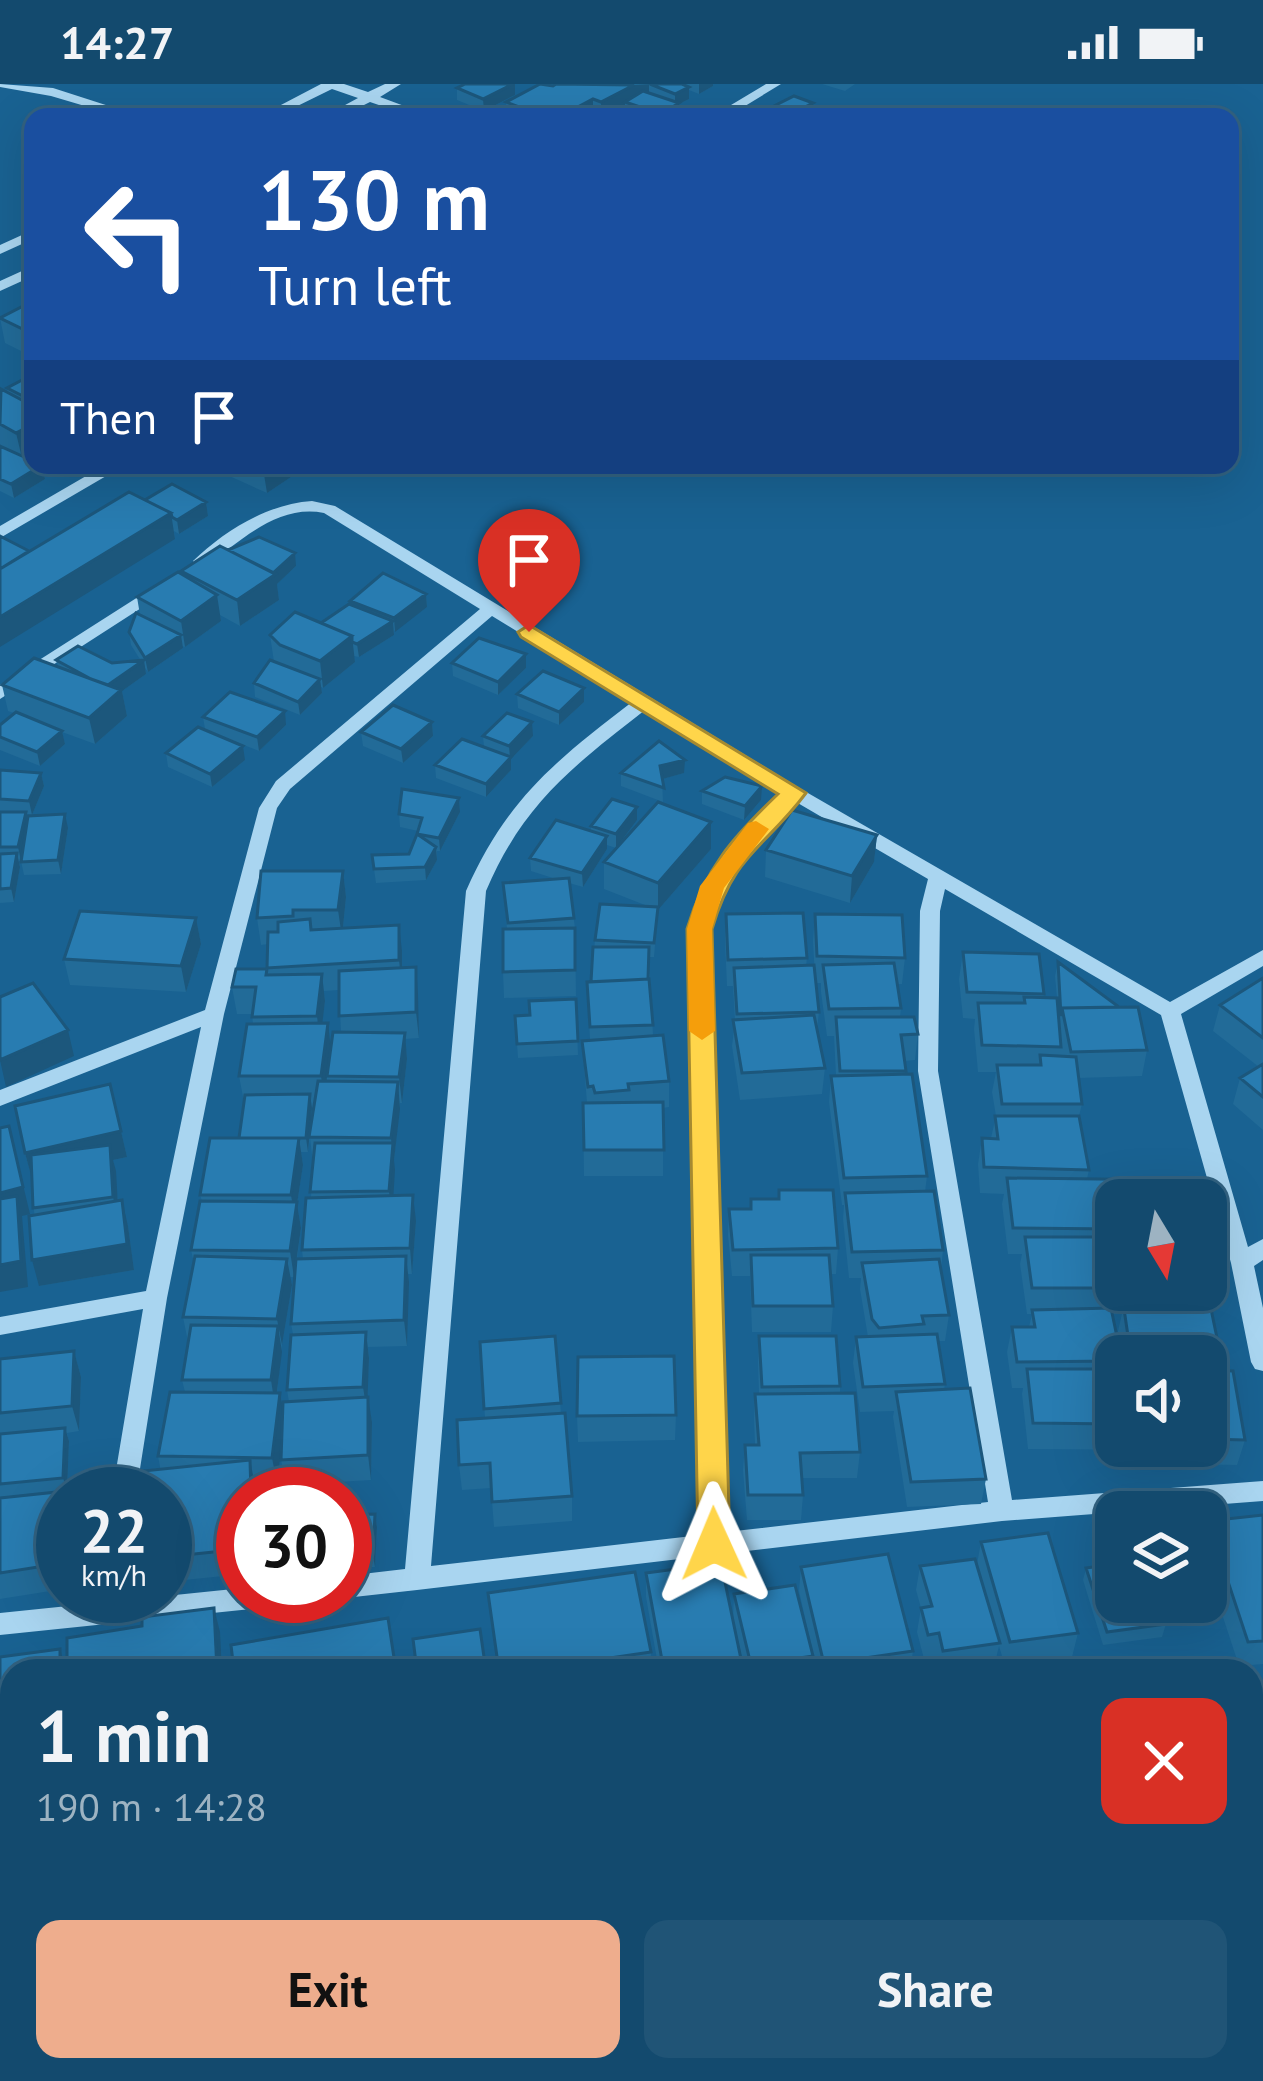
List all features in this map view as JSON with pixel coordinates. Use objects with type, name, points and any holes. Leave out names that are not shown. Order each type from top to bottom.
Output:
[{"type":"street","points":[[2,84],[53,92],[106,108]]},
{"type":"street","points":[[283,108],[331,84],[400,108]]},
{"type":"street","points":[[347,108],[395,84]]},
{"type":"street","points":[[734,108],[775,84]]},
{"type":"street","points":[[0,533],[102,474]]},
{"type":"street","points":[[193,566],[285,507],[317,505],[794,793],[1170,1011],[1242,1263],[1263,1362]]},
{"type":"street","points":[[0,693],[174,579]]},
{"type":"street","points":[[128,1467],[156,1298],[214,1014],[258,836],[283,785],[490,609]]},
{"type":"street","points":[[416,1579],[476,891],[494,842],[520,807],[646,700]]},
{"type":"street","points":[[714,1544],[700,929],[712,886],[747,838],[794,793]]},
{"type":"street","points":[[938,877],[930,911],[928,1071],[1002,1511]]},
{"type":"street","points":[[1170,1011],[1263,957]]},
{"type":"street","points":[[0,1098],[214,1014]]},
{"type":"street","points":[[1242,1263],[1263,1248]]},
{"type":"street","points":[[0,1326],[156,1298]]},
{"type":"street","points":[[372,1585],[1002,1511],[1263,1491]]},
{"type":"street","points":[[0,1624],[36,1618]]},
{"type":"building","points":[[513,84],[483,99],[457,88]]},
{"type":"building","points":[[540,84],[634,85],[601,102],[593,99],[576,108],[522,108],[506,102]]},
{"type":"building","points":[[650,84],[682,84],[689,87],[675,94]]},
{"type":"building","points":[[643,91],[679,103],[671,108],[643,108],[625,102]]},
{"type":"building","points":[[794,96],[813,103],[803,108],[776,105]]},
{"type":"building","points":[[24,306],[24,330],[0,318]]},
{"type":"building","points":[[24,379],[24,396],[7,388]]},
{"type":"building","points":[[1,389],[24,401],[24,429],[16,433],[0,424]]},
{"type":"building","points":[[0,446],[24,457],[27,474],[11,484],[0,479]]},
{"type":"building","points":[[172,484],[206,502],[177,520],[145,500]]},
{"type":"building","points":[[129,492],[171,513],[0,617],[0,569]]},
{"type":"building","points":[[0,536],[29,551],[0,569]]},
{"type":"building","points":[[259,537],[295,553],[273,573],[228,550]]},
{"type":"building","points":[[220,546],[276,574],[237,600],[181,571]]},
{"type":"building","points":[[178,572],[217,595],[181,621],[137,597]]},
{"type":"building","points":[[383,573],[426,594],[394,618],[350,601]]},
{"type":"building","points":[[349,604],[393,621],[357,644],[352,636],[321,623]]},
{"type":"building","points":[[295,612],[352,636],[320,661],[280,645],[270,635]]},
{"type":"building","points":[[136,613],[181,635],[145,658],[129,632]]},
{"type":"building","points":[[479,638],[526,654],[498,682],[452,663]]},
{"type":"building","points":[[78,646],[112,663],[144,660],[108,685],[56,660]]},
{"type":"building","points":[[34,658],[121,690],[89,718],[2,685]]},
{"type":"building","points":[[270,660],[320,679],[298,702],[254,683]]},
{"type":"building","points":[[543,671],[584,688],[559,712],[517,694]]},
{"type":"building","points":[[230,692],[285,711],[257,737],[203,717]]},
{"type":"building","points":[[393,705],[432,722],[401,749],[361,732]]},
{"type":"building","points":[[16,712],[62,731],[37,752],[0,737],[0,725]]},
{"type":"building","points":[[507,713],[532,722],[509,746],[483,736]]},
{"type":"building","points":[[198,727],[243,746],[210,774],[166,753]]},
{"type":"building","points":[[462,739],[511,757],[486,784],[435,765]]},
{"type":"building","points":[[659,741],[685,760],[660,766],[664,788],[621,773]]},
{"type":"building","points":[[0,770],[41,773],[29,801],[0,799]]},
{"type":"building","points":[[725,777],[762,786],[745,806],[702,791]]},
{"type":"building","points":[[402,789],[459,798],[439,838],[417,834],[422,818],[399,814]]},
{"type":"building","points":[[612,799],[637,807],[616,834],[591,826]]},
{"type":"building","points":[[658,802],[711,822],[658,883],[604,862]]},
{"type":"building","points":[[792,810],[877,835],[852,876],[766,850]]},
{"type":"building","points":[[0,812],[26,812],[18,847],[0,847]]},
{"type":"building","points":[[65,814],[58,860],[21,862],[28,816]]},
{"type":"building","points":[[556,820],[607,836],[582,873],[530,858]]},
{"type":"building","points":[[417,834],[436,847],[425,867],[374,869],[372,855],[409,854]]},
{"type":"building","points":[[17,853],[11,888],[0,889],[0,854]]},
{"type":"building","points":[[261,871],[343,871],[338,910],[293,910],[293,916],[257,918]]},
{"type":"building","points":[[569,878],[574,918],[508,923],[503,883]]},
{"type":"building","points":[[600,904],[658,907],[654,943],[595,940]]},
{"type":"building","points":[[80,911],[196,918],[181,966],[64,959]]},
{"type":"building","points":[[803,913],[807,958],[728,960],[726,914]]},
{"type":"building","points":[[815,914],[902,915],[905,958],[817,956]]},
{"type":"building","points":[[310,919],[311,930],[399,925],[399,960],[267,968],[268,932],[278,932],[278,922]]},
{"type":"building","points":[[575,928],[575,970],[503,972],[503,929]]},
{"type":"building","points":[[593,947],[649,947],[648,979],[591,982]]},
{"type":"building","points":[[963,952],[1039,954],[1044,994],[967,992]]},
{"type":"building","points":[[1058,962],[1119,1007],[1062,1008],[1061,1016]]},
{"type":"building","points":[[894,963],[901,1008],[829,1009],[823,965]]},
{"type":"building","points":[[814,965],[819,1012],[737,1014],[734,968]]},
{"type":"building","points":[[416,967],[416,1012],[339,1016],[339,971]]},
{"type":"building","points":[[236,969],[267,969],[266,975],[322,974],[317,1016],[252,1017],[256,987],[232,987]]},
{"type":"building","points":[[1263,978],[1263,1038],[1220,1005]]},
{"type":"building","points":[[649,979],[653,1025],[590,1027],[587,982]]},
{"type":"building","points":[[33,983],[68,1030],[0,1060],[0,997]]},
{"type":"building","points":[[1024,997],[1057,998],[1061,1047],[982,1045],[978,1003],[1025,1003]]},
{"type":"building","points":[[576,999],[578,1041],[517,1044],[515,1016],[530,1015],[529,1001]]},
{"type":"building","points":[[1138,1007],[1147,1050],[1071,1052],[1062,1008]]},
{"type":"building","points":[[814,1015],[825,1068],[742,1073],[733,1020]]},
{"type":"building","points":[[836,1017],[914,1017],[918,1034],[901,1035],[906,1071],[840,1071]]},
{"type":"building","points":[[328,1023],[321,1076],[239,1076],[247,1024]]},
{"type":"building","points":[[333,1032],[405,1033],[399,1077],[327,1076]]},
{"type":"building","points":[[663,1035],[669,1081],[628,1084],[629,1090],[595,1093],[593,1086],[588,1087],[582,1041]]},
{"type":"building","points":[[1040,1055],[1076,1057],[1082,1104],[1002,1104],[997,1065],[1041,1065]]},
{"type":"building","points":[[1263,1064],[1263,1097],[1240,1078]]},
{"type":"building","points":[[912,1074],[927,1176],[844,1178],[831,1076]]},
{"type":"building","points":[[318,1081],[398,1082],[391,1138],[309,1137]]},
{"type":"building","points":[[110,1084],[121,1131],[25,1153],[15,1106]]},
{"type":"building","points":[[310,1094],[306,1138],[239,1138],[245,1095]]},
{"type":"building","points":[[663,1102],[664,1150],[584,1150],[583,1103]]},
{"type":"building","points":[[995,1116],[1079,1116],[1089,1170],[984,1167],[982,1138],[998,1139]]},
{"type":"building","points":[[9,1126],[23,1187],[0,1193],[0,1128]]},
{"type":"building","points":[[210,1138],[299,1138],[291,1195],[200,1195]]},
{"type":"building","points":[[315,1143],[393,1143],[389,1191],[310,1192]]},
{"type":"building","points":[[110,1145],[113,1197],[33,1208],[31,1155]]},
{"type":"building","points":[[1007,1178],[1095,1179],[1095,1229],[1013,1228]]},
{"type":"building","points":[[779,1190],[833,1190],[838,1248],[733,1250],[729,1209],[751,1209],[751,1199],[779,1199]]},
{"type":"building","points":[[934,1191],[943,1250],[852,1252],[845,1193]]},
{"type":"building","points":[[413,1195],[410,1248],[302,1250],[306,1198]]},
{"type":"building","points":[[17,1196],[21,1261],[0,1265],[0,1199]]},
{"type":"building","points":[[122,1200],[127,1244],[32,1260],[29,1216]]},
{"type":"building","points":[[200,1201],[297,1202],[290,1251],[191,1250]]},
{"type":"building","points":[[1025,1237],[1095,1237],[1095,1288],[1032,1288]]},
{"type":"building","points":[[751,1255],[829,1255],[833,1306],[753,1306]]},
{"type":"building","points":[[195,1256],[287,1259],[277,1319],[183,1317]]},
{"type":"building","points":[[406,1256],[404,1320],[291,1324],[296,1259]]},
{"type":"building","points":[[939,1259],[949,1315],[922,1316],[924,1324],[879,1328],[872,1319],[862,1263]]},
{"type":"building","points":[[1032,1310],[1112,1311],[1117,1335],[1095,1335],[1095,1361],[1017,1362],[1012,1327],[1035,1327]]},
{"type":"building","points":[[1124,1311],[1211,1311],[1216,1335],[1128,1335]]},
{"type":"building","points":[[191,1325],[278,1326],[271,1380],[182,1380]]},
{"type":"building","points":[[366,1332],[363,1387],[287,1390],[291,1335]]},
{"type":"building","points":[[937,1334],[945,1384],[863,1387],[856,1337]]},
{"type":"building","points":[[555,1336],[561,1403],[484,1409],[480,1342]]},
{"type":"building","points":[[759,1336],[836,1336],[840,1386],[762,1387]]},
{"type":"building","points":[[74,1351],[72,1406],[0,1413],[0,1359]]},
{"type":"building","points":[[674,1356],[676,1415],[577,1416],[578,1357]]},
{"type":"building","points":[[1027,1369],[1095,1369],[1095,1424],[1033,1423]]},
{"type":"building","points":[[1227,1371],[1233,1371],[1245,1440],[1227,1440]]},
{"type":"building","points":[[970,1388],[986,1479],[911,1482],[896,1392]]},
{"type":"building","points":[[170,1392],[280,1393],[272,1458],[158,1456]]},
{"type":"building","points":[[855,1393],[860,1452],[800,1453],[803,1495],[748,1495],[745,1445],[759,1445],[755,1394]]},
{"type":"building","points":[[368,1397],[368,1455],[281,1460],[283,1402]]},
{"type":"building","points":[[565,1413],[572,1496],[492,1502],[490,1463],[459,1465],[457,1420]]},
{"type":"building","points":[[65,1428],[63,1467],[36,1467],[36,1481],[0,1484],[0,1434]]},
{"type":"building","points":[[250,1460],[250,1467],[216,1467],[216,1552],[192,1554],[192,1467],[182,1467]]},
{"type":"building","points":[[36,1494],[36,1567],[0,1573],[0,1498]]},
{"type":"building","points":[[1263,1515],[1263,1641],[1248,1642],[1227,1578],[1227,1519]]},
{"type":"building","points":[[1048,1533],[1078,1633],[1010,1642],[981,1542]]},
{"type":"building","points":[[888,1554],[913,1651],[823,1659],[801,1567]]},
{"type":"building","points":[[975,1559],[1000,1643],[943,1651],[939,1633],[928,1635],[921,1608],[932,1606],[920,1566]]},
{"type":"building","points":[[721,1563],[741,1659],[662,1659],[646,1573]]},
{"type":"building","points":[[1095,1567],[1095,1595],[1086,1568]]},
{"type":"building","points":[[635,1572],[651,1652],[603,1659],[497,1659],[488,1593]]},
{"type":"building","points":[[795,1585],[813,1656],[750,1659],[734,1594]]},
{"type":"building","points":[[214,1608],[216,1659],[67,1659],[67,1638],[192,1623],[192,1611]]},
{"type":"building","points":[[388,1618],[394,1659],[233,1659],[231,1645]]},
{"type":"building","points":[[1104,1623],[1166,1624],[1107,1632]]},
{"type":"building","points":[[480,1629],[484,1659],[416,1659],[413,1639]]},
{"type":"building","points":[[60,1649],[60,1659],[0,1657]]},
{"type":"slow traffic","points":[[702,1031],[700,929],[712,886],[756,829]]},
{"type":"route","points":[[529,632],[794,793],[747,838],[712,886],[700,929],[714,1544]]}]
